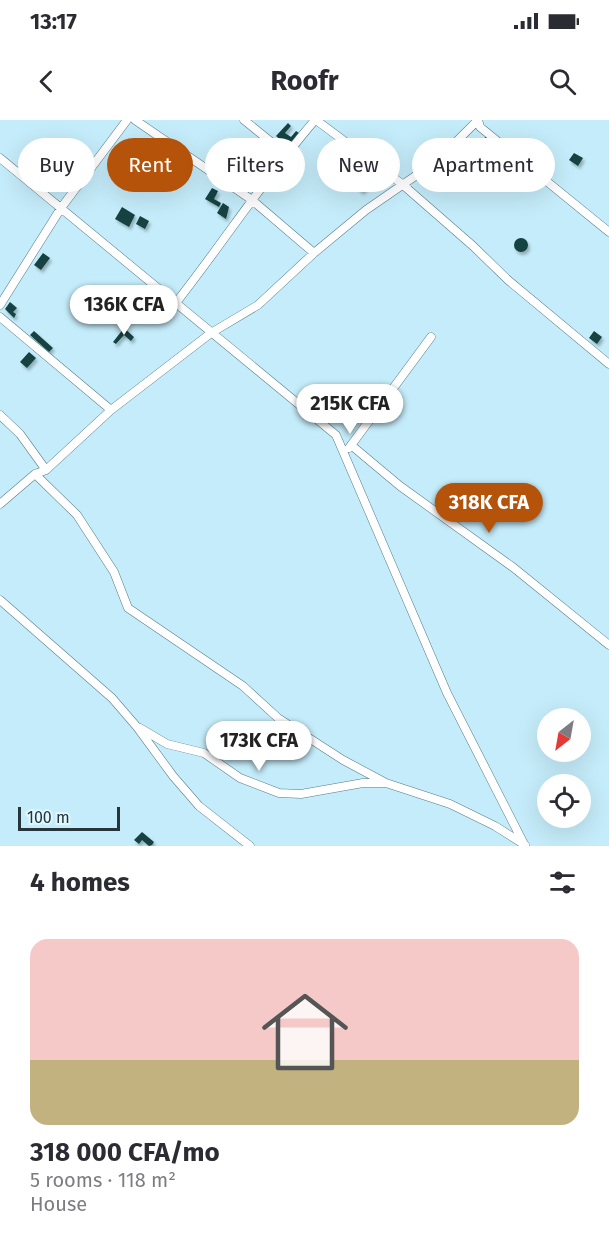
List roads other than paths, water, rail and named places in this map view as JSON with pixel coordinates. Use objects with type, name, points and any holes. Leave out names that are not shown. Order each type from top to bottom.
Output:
[{"type":"street","points":[[0,305],[61,208],[128,120]]},
{"type":"street","points":[[135,120],[252,200],[314,252]]},
{"type":"street","points":[[244,120],[266,138]]},
{"type":"street","points":[[300,138],[316,120],[402,184],[508,280],[609,364]]},
{"type":"street","points":[[0,504],[35,474],[46,470],[111,410],[211,333],[258,305],[314,252],[402,184],[437,161],[478,120],[480,127],[609,232]]},
{"type":"street","points":[[0,158],[336,435],[447,693],[525,846]]},
{"type":"street","points":[[175,304],[258,192]]},
{"type":"street","points":[[0,316],[111,410]]},
{"type":"street","points":[[345,455],[431,337]]},
{"type":"street","points":[[0,415],[20,434],[46,470]]},
{"type":"street","points":[[351,445],[400,486],[514,568],[609,645]]},
{"type":"street","points":[[35,474],[77,515],[114,572],[128,608],[243,686],[278,718],[386,783],[450,804],[495,826],[525,846]]},
{"type":"street","points":[[0,600],[112,698],[137,726],[173,776],[199,806],[250,846]]},
{"type":"street","points":[[137,726],[167,744],[204,753],[240,778],[279,793],[301,795],[363,783],[386,783]]}]
